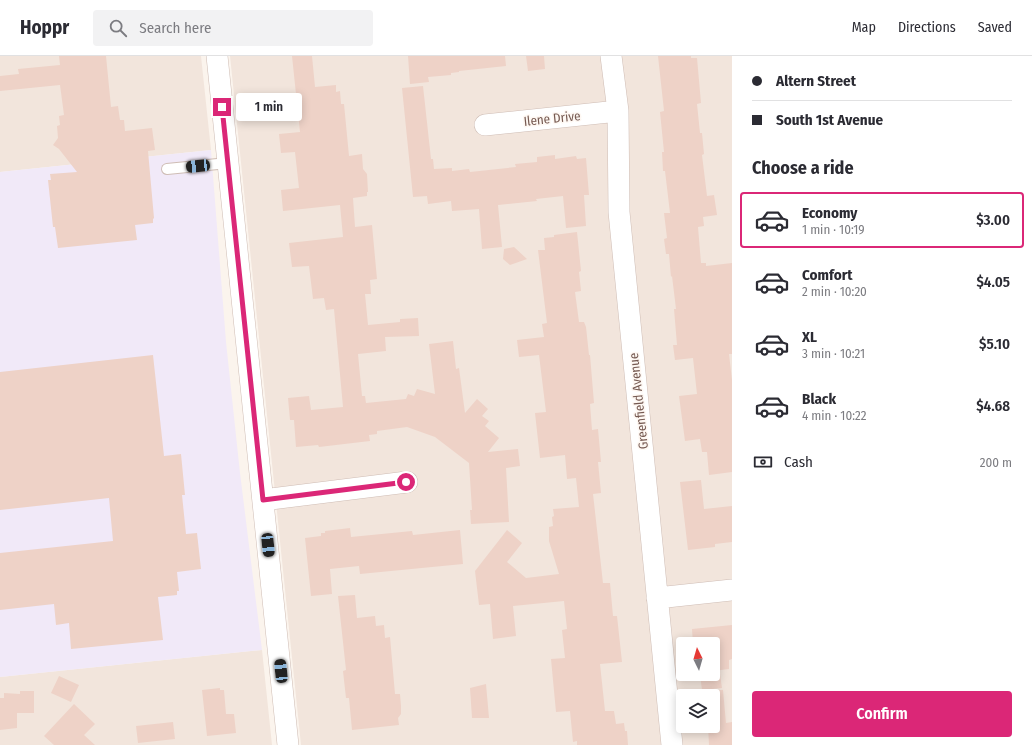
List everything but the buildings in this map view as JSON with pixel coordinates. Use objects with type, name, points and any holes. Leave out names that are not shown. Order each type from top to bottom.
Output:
[{"type":"street","points":[[217,56],[288,745]]},
{"type":"street","name":"Greenfield Avenue","points":[[611,56],[618,111],[619,212],[672,745]]},
{"type":"street","name":"Ilene Drive","points":[[486,125],[618,111]]},
{"type":"street","points":[[263,500],[406,482]]},
{"type":"street","points":[[657,598],[732,590]]},
{"type":"lane","points":[[167,169],[228,163]]},
{"type":"shaded area","points":[[0,56],[201,56],[211,150],[0,172]]},
{"type":"shaded area","points":[[230,56],[732,56],[732,745],[301,745]]},
{"type":"shaded area","points":[[211,150],[226,342],[240,473],[262,650],[0,677],[0,172]]},
{"type":"shaded area","points":[[262,650],[272,745],[0,745],[0,677]]},
{"type":"route","points":[[222,107],[263,500],[406,482]]}]
